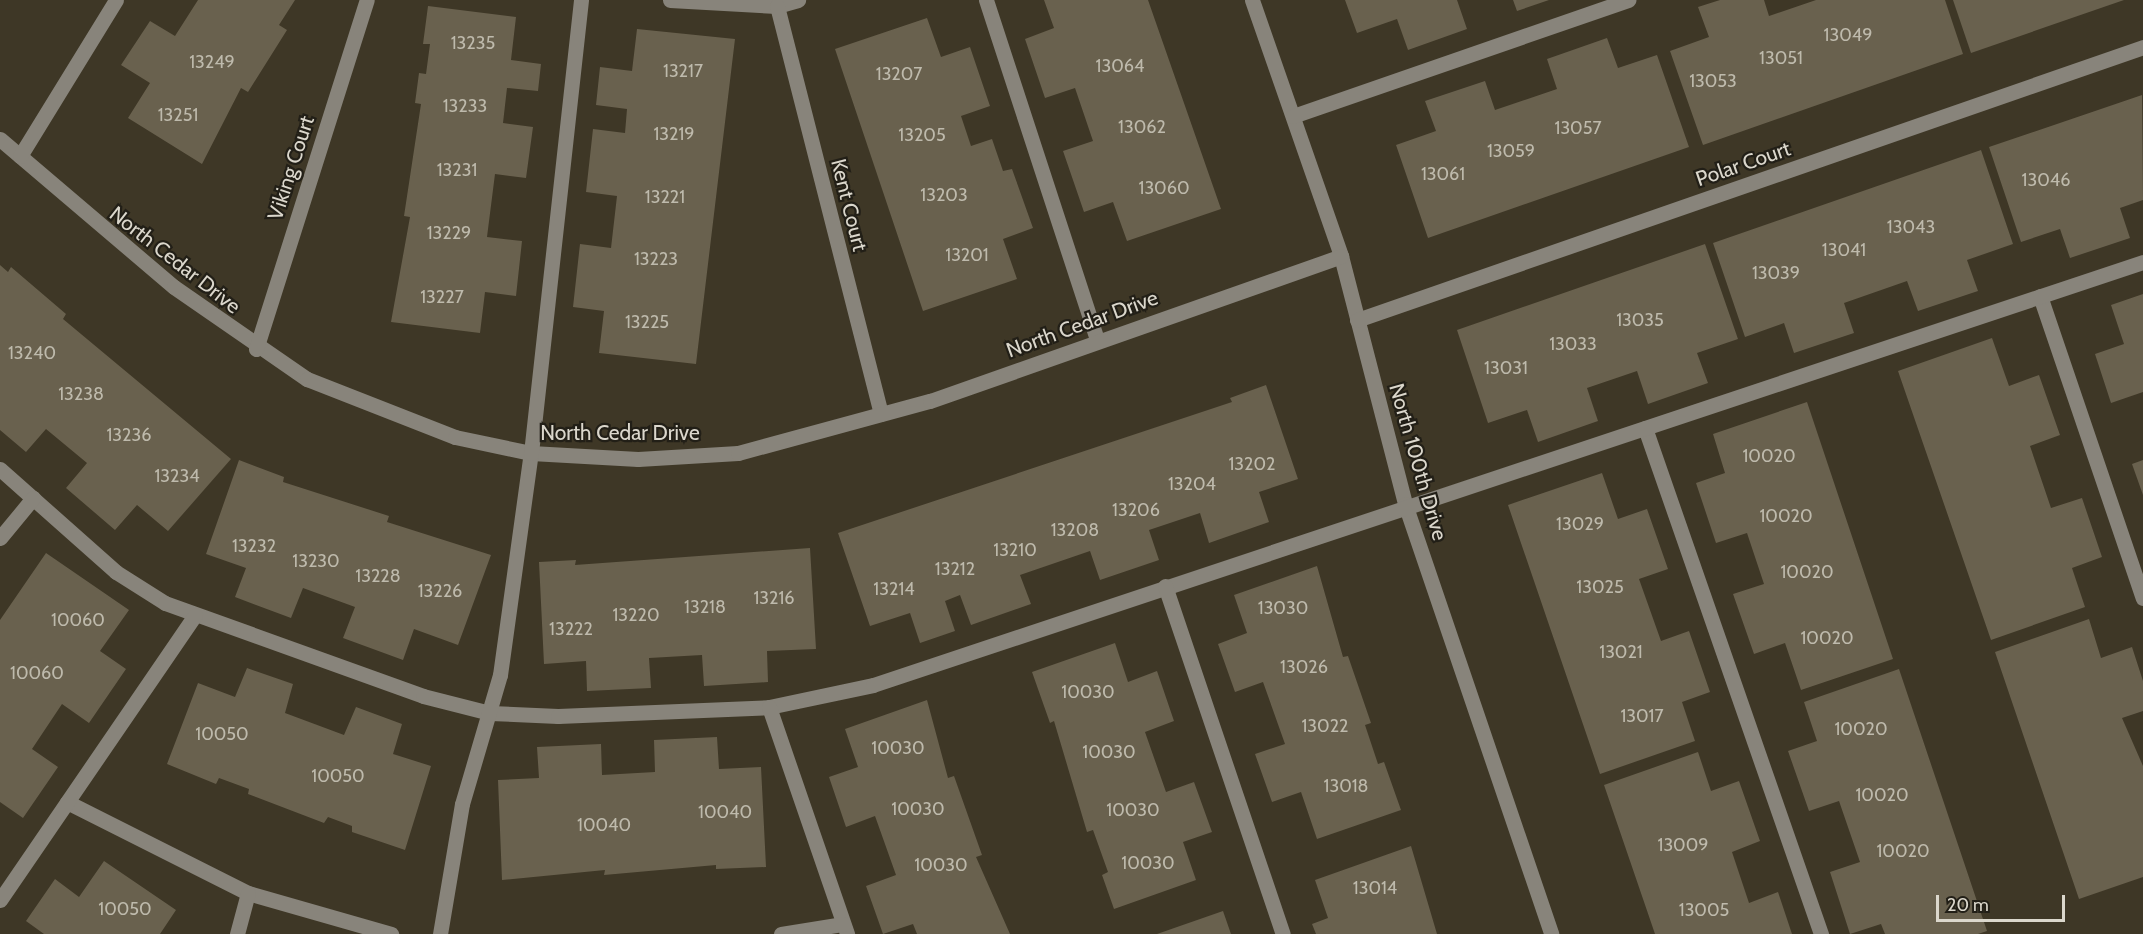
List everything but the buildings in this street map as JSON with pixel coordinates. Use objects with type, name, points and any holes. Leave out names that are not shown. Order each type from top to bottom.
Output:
[{"type":"street","points":[[20,156],[116,0]]},
{"type":"street","name":"Viking Court","points":[[256,349],[367,0]]},
{"type":"street","points":[[440,934],[462,804],[490,713],[531,453],[581,0]]},
{"type":"street","points":[[670,0],[777,6],[798,0]]},
{"type":"street","points":[[986,0],[1097,340]]},
{"type":"street","name":"North 100th Drive","points":[[1252,0],[1341,256],[1405,504],[1551,934]]},
{"type":"street","points":[[1293,116],[1628,0]]},
{"type":"street","name":"Kent Court","points":[[777,6],[880,414]]},
{"type":"street","name":"Polar Court","points":[[1357,320],[2143,47]]},
{"type":"street","name":"North Cedar Drive","points":[[0,140],[98,227],[256,349],[367,406],[455,437],[531,453],[638,459],[738,453],[880,414],[1341,256]]},
{"type":"street","points":[[0,469],[116,572],[195,615],[423,696],[490,713],[558,716],[769,707],[850,692],[1405,504],[1645,428],[2143,262]]},
{"type":"street","points":[[2040,296],[2143,598]]},
{"type":"street","points":[[1645,428],[1821,934]]},
{"type":"street","points":[[0,538],[33,498]]},
{"type":"street","points":[[1165,586],[1282,934]]},
{"type":"street","points":[[0,900],[195,615]]},
{"type":"street","points":[[769,707],[845,929],[781,934]]},
{"type":"street","points":[[67,802],[248,893],[391,934]]},
{"type":"street","points":[[237,934],[248,893]]}]
